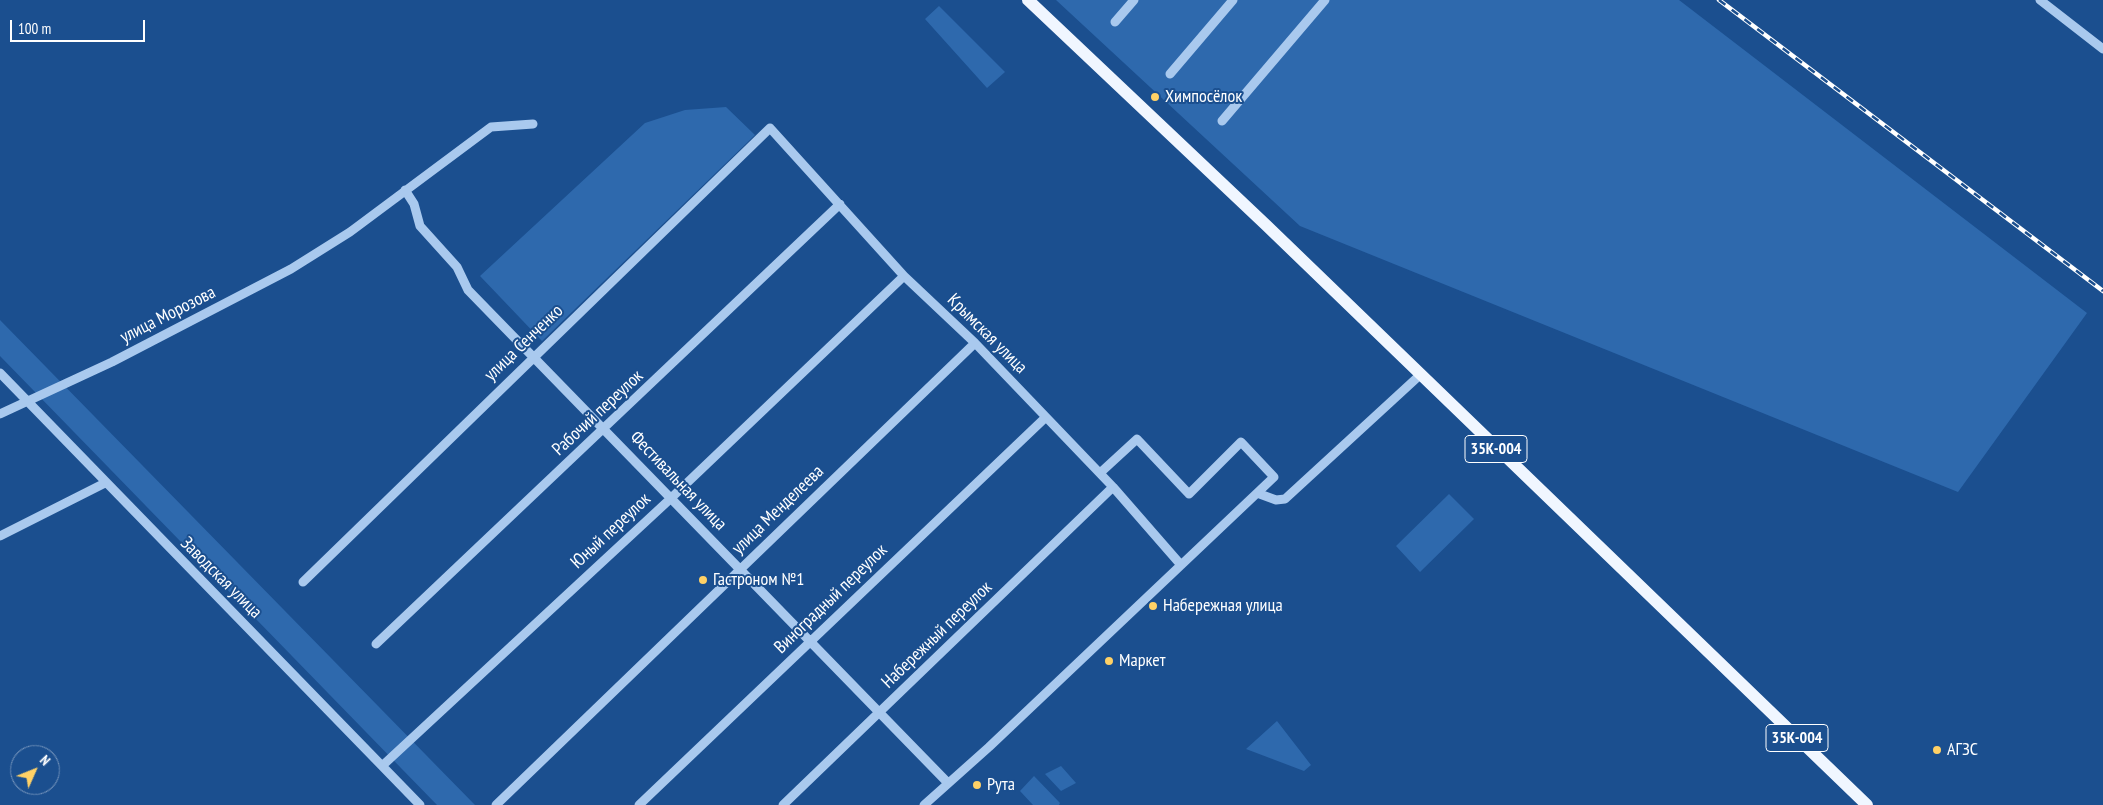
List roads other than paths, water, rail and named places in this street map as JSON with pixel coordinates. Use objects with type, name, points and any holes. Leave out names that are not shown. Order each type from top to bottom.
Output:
[{"type":"main road","name":"35К-004","points":[[1028,0],[1259,218],[1867,805]]},
{"type":"street","points":[[1114,22],[1134,0]]},
{"type":"street","points":[[1170,74],[1233,0]]},
{"type":"street","points":[[1222,121],[1325,0]]},
{"type":"street","points":[[2040,0],[2103,49]]},
{"type":"street","name":"улица Морозова","points":[[0,414],[112,362],[291,269],[345,235],[491,127],[533,124]]},
{"type":"street","name":"Крымская улица","points":[[770,128],[904,276],[975,343],[1100,473],[1181,565]]},
{"type":"street","name":"улица Сенченко","points":[[302,582],[532,356],[770,128]]},
{"type":"street","name":"Фестивальная улица","points":[[405,190],[414,204],[420,226],[457,267],[468,290],[948,782]]},
{"type":"street","name":"Рабочий переулок","points":[[376,644],[605,429],[840,204]]},
{"type":"street","name":"Юный переулок","points":[[382,766],[672,497],[904,276]]},
{"type":"street","name":"улица Менделеева","points":[[496,805],[975,343]]},
{"type":"street","name":"Заводская улица","points":[[0,373],[420,805]]},
{"type":"street","points":[[1257,492],[1276,500],[1285,499],[1420,375]]},
{"type":"street","name":"Виноградный переулок","points":[[639,805],[1046,417]]},
{"type":"street","points":[[924,805],[989,747],[1274,477],[1241,442],[1190,494],[1136,440],[1100,473]]},
{"type":"street","points":[[0,536],[105,482]]},
{"type":"street","name":"Набережный переулок","points":[[783,805],[1113,487]]},
{"type":"railway","points":[[1719,0],[2103,291]]},
{"type":"place","name":"Химпосёлок","points":[[1155,97]]},
{"type":"place","name":"Гастроном №1","points":[[703,580]]},
{"type":"place","name":"Набережная улица","points":[[1153,606]]},
{"type":"place","name":"Маркет","points":[[1109,661]]},
{"type":"place","name":"АГЗС","points":[[1937,750]]},
{"type":"place","name":"Рута","points":[[977,785]]}]
